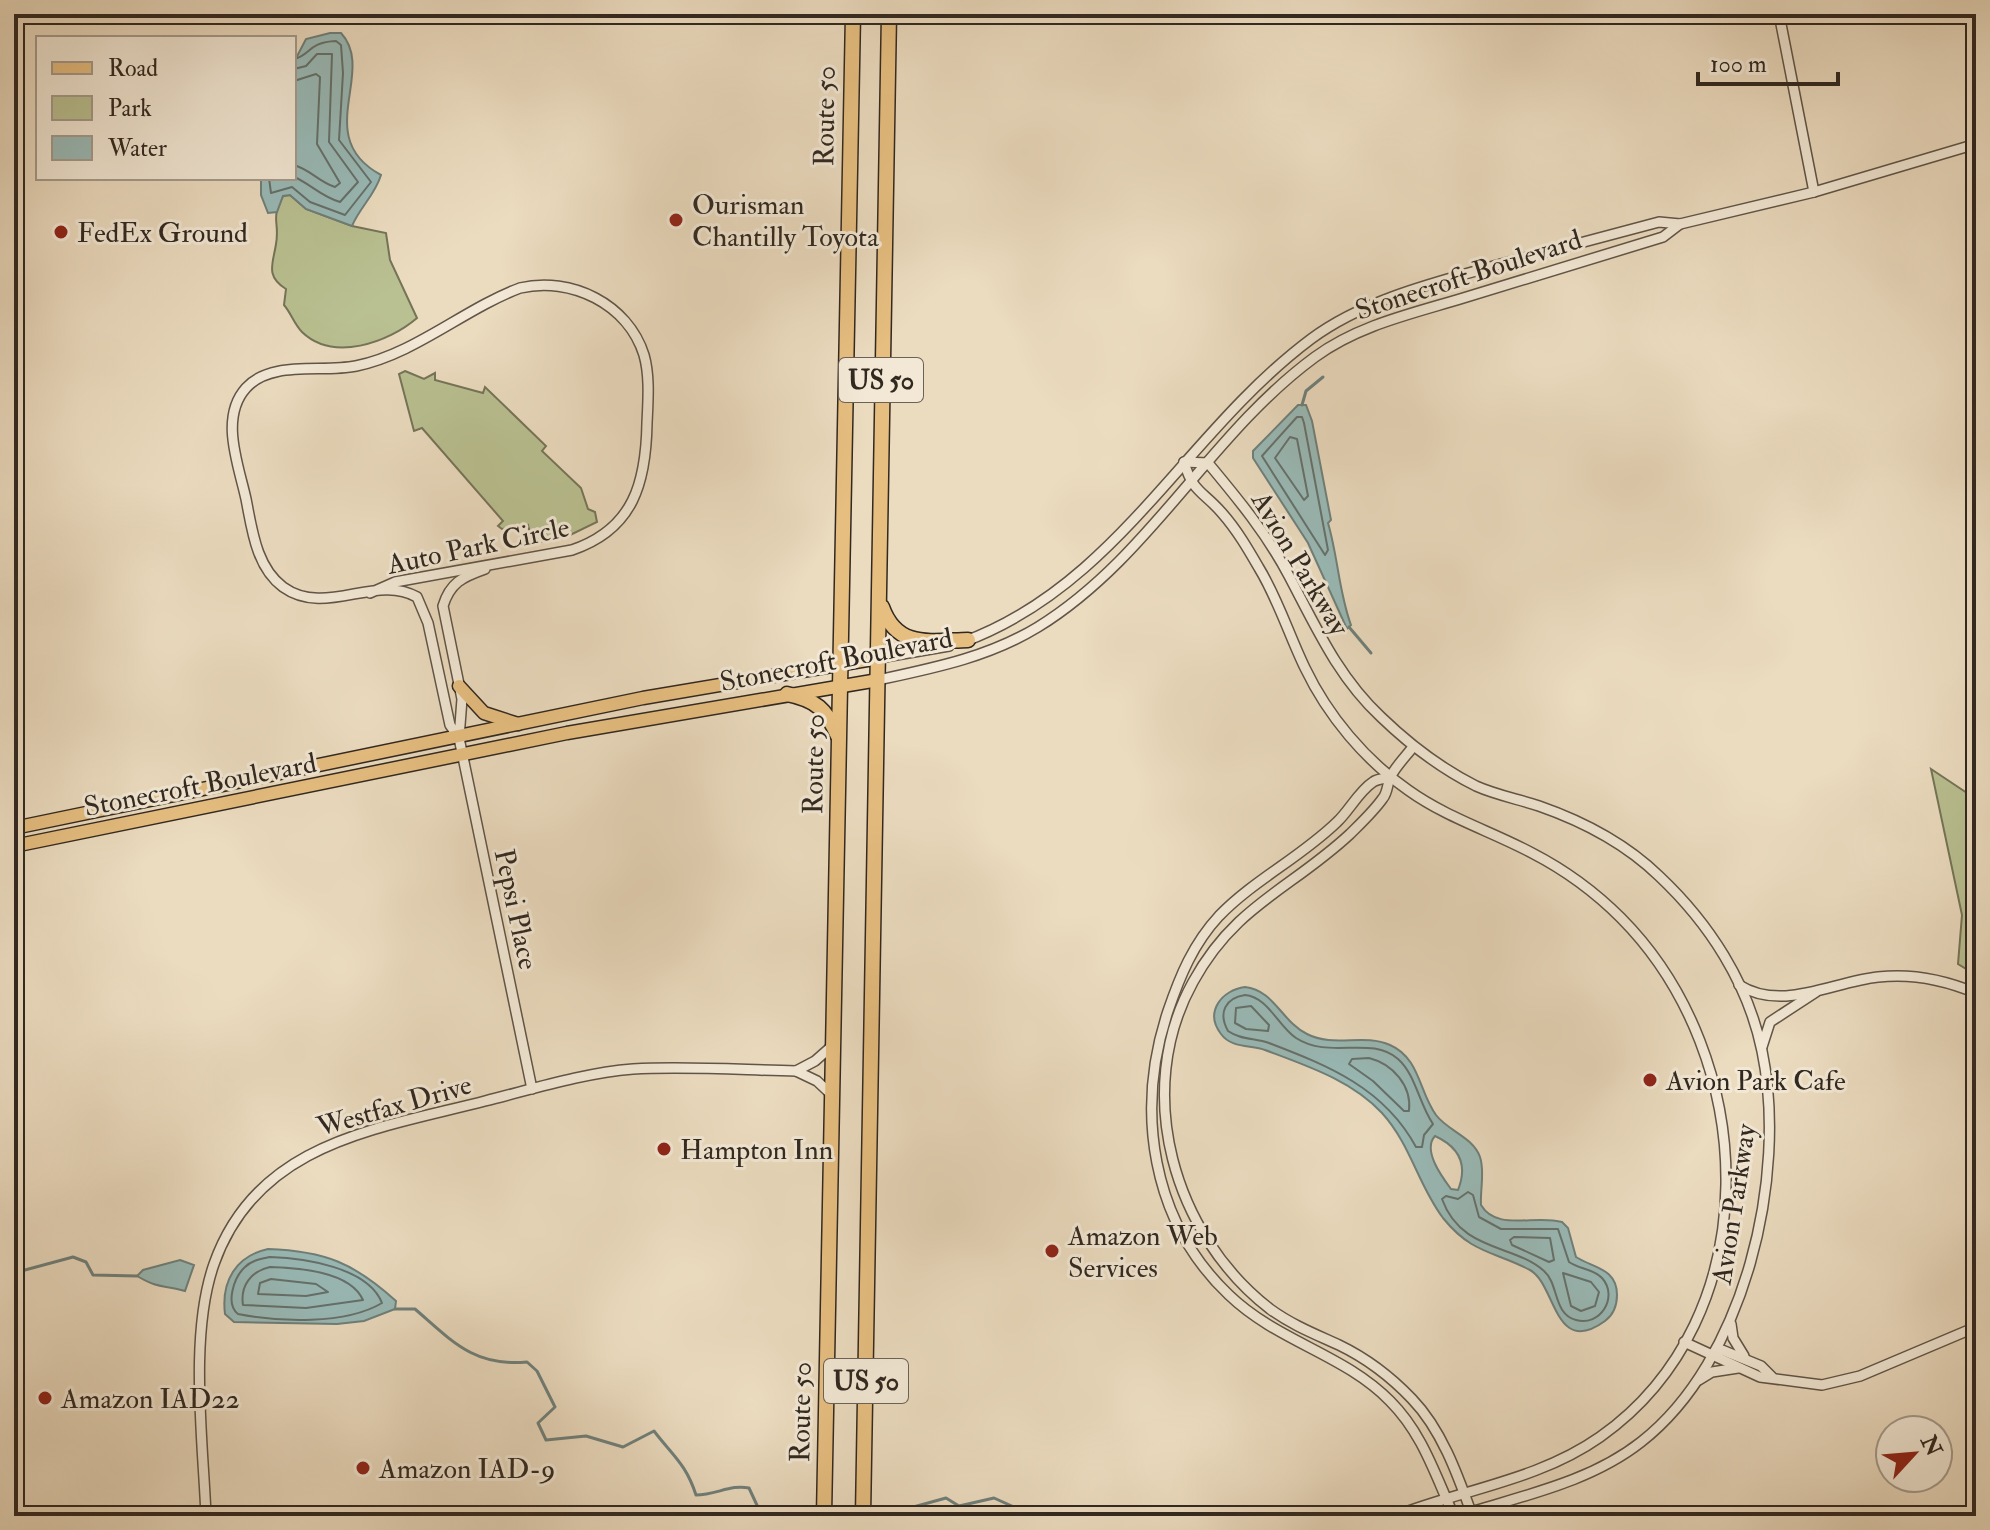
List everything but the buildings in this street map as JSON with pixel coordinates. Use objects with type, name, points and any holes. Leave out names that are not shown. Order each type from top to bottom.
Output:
[{"type":"highway","name":"Route 50","points":[[824,1516],[853,14]]},
{"type":"highway","name":"US 50","points":[[863,1516],[889,14]]},
{"type":"highway","points":[[880,601],[893,631],[906,638],[968,640]]},
{"type":"highway","points":[[787,694],[811,699],[824,708],[840,740]]},
{"type":"main road","name":"Stonecroft Boulevard","points":[[14,828],[522,724],[842,662],[879,658]]},
{"type":"main road","name":"Stonecroft Boulevard","points":[[14,846],[463,755],[787,694],[878,680]]},
{"type":"main road","points":[[459,686],[484,713],[522,724]]},
{"type":"street","points":[[1779,14],[1814,192]]},
{"type":"street","name":"Stonecroft Boulevard","points":[[879,658],[932,650],[968,640],[1032,609],[1092,565],[1184,462],[1289,357],[1341,320],[1426,285],[1659,222],[1680,224],[1814,192],[1976,144]]},
{"type":"street","name":"Stonecroft Boulevard","points":[[878,680],[977,656],[1037,628],[1097,584],[1240,425],[1299,370],[1368,327],[1663,237],[1680,224]]},
{"type":"street","name":"Auto Park Circle","points":[[370,593],[395,582],[560,553],[593,541],[618,521],[639,489],[647,447],[645,359],[630,328],[604,303],[588,294],[545,284],[520,288],[360,365],[272,372],[244,389],[234,410],[233,440],[258,550],[266,569],[282,586],[304,598],[332,600],[398,590],[410,593],[422,603],[450,725],[459,738]]},
{"type":"street","points":[[1190,484],[1184,462],[1208,463]]},
{"type":"street","name":"Avion Parkway","points":[[1208,463],[1249,512],[1271,545],[1313,626],[1349,683],[1413,747],[1476,785],[1562,815],[1636,856],[1689,906],[1716,943],[1739,985],[1762,1049],[1770,1113],[1767,1168],[1751,1261],[1731,1324],[1696,1382],[1660,1426],[1616,1460],[1568,1481],[1456,1516]]},
{"type":"street","name":"Avion Parkway","points":[[1190,484],[1218,509],[1247,546],[1266,579],[1305,668],[1331,712],[1390,777],[1435,808],[1534,853],[1580,883],[1640,939],[1685,1006],[1714,1081],[1726,1160],[1719,1258],[1705,1300],[1684,1342],[1658,1381],[1599,1437],[1562,1461],[1395,1516]]},
{"type":"street","points":[[459,738],[462,699],[443,606],[457,581],[486,568]]},
{"type":"street","name":"Pepsi Place","points":[[459,738],[532,1089]]},
{"type":"street","points":[[1413,747],[1390,777],[1386,796],[1350,834],[1258,903],[1217,944],[1192,984],[1175,1030],[1164,1086],[1165,1120],[1188,1204],[1226,1266],[1272,1310],[1296,1327],[1360,1357],[1414,1401],[1439,1437],[1471,1512]]},
{"type":"street","points":[[1390,777],[1373,781],[1325,832],[1242,893],[1196,946],[1180,973],[1159,1038],[1150,1086],[1150,1138],[1165,1196],[1202,1264],[1229,1295],[1262,1322],[1360,1374],[1388,1398],[1422,1443],[1456,1516]]},
{"type":"street","points":[[1739,985],[1761,997],[1819,991],[1853,981],[1892,976],[1931,979],[1976,993]]},
{"type":"street","points":[[1762,1049],[1770,1022],[1819,991]]},
{"type":"street","points":[[796,1071],[825,1055],[834,1044]]},
{"type":"street","name":"Westfax Drive","points":[[206,1516],[201,1320],[215,1261],[244,1209],[278,1174],[337,1140],[532,1089],[631,1069],[796,1071]]},
{"type":"street","points":[[796,1071],[817,1081],[834,1097]]},
{"type":"street","points":[[1731,1324],[1739,1351],[1772,1377]]},
{"type":"street","points":[[1684,1342],[1714,1353],[1720,1360],[1760,1377],[1809,1385],[1841,1381],[1976,1327]]},
{"type":"street","points":[[1714,1353],[1722,1350],[1750,1361]]},
{"type":"street","points":[[1696,1382],[1712,1372],[1740,1368]]},
{"type":"green space","points":[[290,195],[306,209],[352,226],[386,233],[390,260],[417,318],[391,335],[360,346],[329,346],[302,332],[284,305],[286,289],[275,279],[272,269],[277,211],[283,196]]},
{"type":"green space","points":[[405,371],[424,379],[435,373],[435,380],[483,393],[485,387],[546,446],[542,451],[581,488],[588,509],[595,512],[597,522],[564,538],[532,543],[528,525],[502,529],[498,526],[503,521],[422,428],[414,431],[399,374]]},
{"type":"green space","points":[[1931,769],[1976,799],[1976,975],[1958,964],[1962,915]]},
{"type":"water","points":[[341,33],[350,49],[353,66],[347,124],[350,142],[361,160],[381,175],[352,226],[306,209],[290,195],[283,196],[277,212],[268,213],[261,195],[261,180],[296,180],[296,58],[306,39]]},
{"type":"water","points":[[1298,405],[1306,405],[1312,421],[1331,520],[1328,523],[1351,625],[1347,629],[1308,543],[1253,458],[1253,451]]},
{"type":"water","points":[[1237,989],[1255,989],[1271,1000],[1298,1029],[1317,1038],[1369,1040],[1400,1051],[1413,1067],[1436,1115],[1477,1150],[1482,1168],[1481,1205],[1497,1218],[1562,1222],[1568,1228],[1576,1257],[1603,1270],[1613,1279],[1617,1299],[1610,1316],[1588,1330],[1575,1331],[1558,1315],[1546,1289],[1530,1270],[1464,1239],[1434,1205],[1392,1125],[1357,1091],[1312,1068],[1225,1039],[1216,1026],[1215,1010],[1223,997]],"holes":[[[1435,1136],[1443,1140],[1459,1158],[1462,1173],[1458,1190],[1451,1189],[1432,1156]]]},
{"type":"water","points":[[268,1249],[322,1256],[352,1268],[396,1301],[395,1309],[364,1321],[337,1324],[234,1322],[225,1314],[228,1281],[247,1257]]},
{"type":"water","points":[[180,1260],[194,1265],[185,1291],[157,1285],[137,1276],[143,1270]]},
{"type":"waterway","points":[[1302,405],[1306,391],[1323,377]]},
{"type":"waterway","points":[[1349,627],[1371,653]]},
{"type":"waterway","points":[[14,1273],[73,1257],[86,1262],[93,1275],[137,1276]]},
{"type":"waterway","points":[[395,1309],[415,1309],[453,1341],[478,1356],[527,1362],[537,1371],[555,1407],[538,1423],[546,1440],[586,1436],[623,1447],[654,1431],[683,1468],[696,1495],[736,1487],[749,1488],[762,1516]]},
{"type":"waterway","points":[[888,1514],[946,1498],[959,1506],[994,1498],[1034,1516]]},
{"type":"waterway","points":[[771,1516],[792,1508]]},
{"type":"place","name":"Ourisman Chantilly Toyota","points":[[676,220]]},
{"type":"place","name":"FedEx Ground","points":[[61,232]]},
{"type":"place","name":"Avion Park Cafe","points":[[1650,1080]]},
{"type":"place","name":"Hampton Inn","points":[[664,1149]]},
{"type":"place","name":"Amazon Web Services","points":[[1052,1251]]},
{"type":"place","name":"Amazon IAD22","points":[[45,1398]]},
{"type":"place","name":"Amazon IAD-9","points":[[363,1468]]}]
